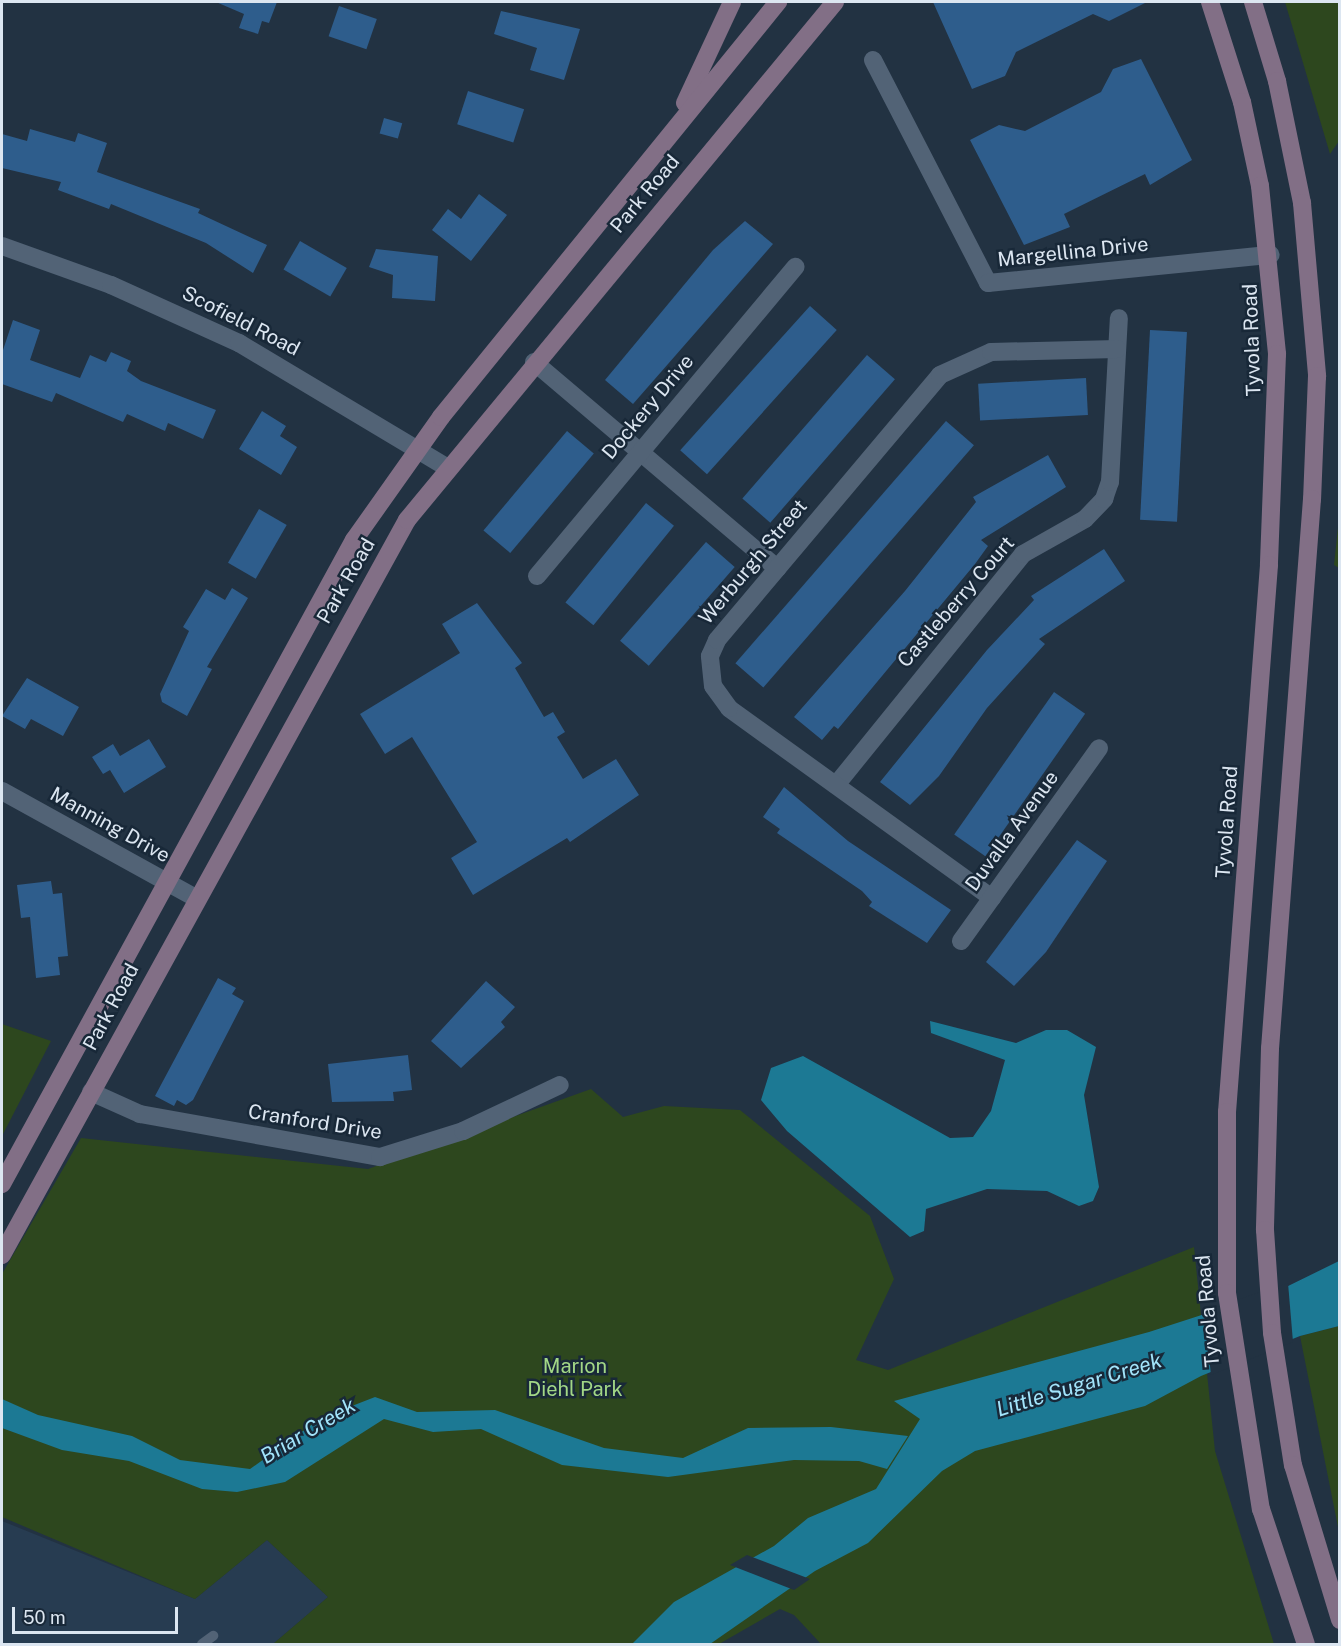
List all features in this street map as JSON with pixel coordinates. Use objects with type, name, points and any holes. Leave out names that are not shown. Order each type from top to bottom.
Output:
[{"type":"main road","points":[[651,159],[702,73],[732,2]]},
{"type":"main road","name":"Park Road","points":[[2,1184],[333,577],[417,448],[778,2]]},
{"type":"main road","name":"Park Road","points":[[2,1255],[367,588],[446,467],[835,2]]},
{"type":"main road","name":"Tyvola Road","points":[[1210,2],[1242,102],[1270,255],[1276,447],[1227,1112],[1226,1243],[1243,1418],[1262,1509],[1306,1644]]},
{"type":"main road","points":[[1253,2],[1277,81],[1302,203],[1317,376],[1312,511],[1270,1048],[1265,1230],[1281,1402],[1300,1500],[1340,1620]]},
{"type":"street","name":"Margellina Drive","points":[[873,60],[988,283],[1270,255]]},
{"type":"street","name":"Scofield Road","points":[[2,246],[111,285],[227,337],[446,467]]},
{"type":"street","name":"Dockery Drive","points":[[537,576],[795,267]]},
{"type":"street","name":"Castleberry Court","points":[[836,785],[1023,554],[1085,519],[1104,499],[1110,482],[1119,318]]},
{"type":"street","name":"Werburgh Street","points":[[992,898],[729,708],[713,686],[713,647],[777,568],[949,369],[995,352],[1117,350]]},
{"type":"street","points":[[534,362],[777,568]]},
{"type":"street","name":"Duvalla Avenue","points":[[961,941],[1099,748]]},
{"type":"street","name":"Manning Drive","points":[[2,791],[196,898]]},
{"type":"street","name":"Cranford Drive","points":[[91,1092],[140,1114],[380,1157],[463,1131],[560,1085]]},
{"type":"lane","points":[[202,1644],[213,1636]]},
{"type":"shaded area","points":[[2,1521],[195,1599],[267,1540],[328,1597],[273,1644],[2,1644]]},
{"type":"green space","points":[[1285,2],[1339,2],[1339,141],[1330,154]]},
{"type":"green space","points":[[1339,518],[1340,568],[1334,565]]},
{"type":"green space","points":[[2,1024],[51,1041],[2,1136]]},
{"type":"green space","name":"Marion Diehl Park","points":[[591,1089],[623,1117],[664,1106],[740,1110],[870,1216],[894,1279],[856,1360],[888,1370],[1194,1247],[1215,1451],[1274,1644],[821,1644],[794,1615],[780,1609],[719,1644],[273,1644],[328,1597],[267,1540],[195,1599],[2,1517],[2,1274],[81,1138],[368,1169]]},
{"type":"green space","points":[[1339,1326],[1339,1532],[1300,1336]]},
{"type":"water","points":[[930,1021],[1016,1043],[1046,1030],[1067,1030],[1096,1047],[1084,1095],[1099,1187],[1093,1201],[1079,1206],[1047,1191],[987,1189],[926,1209],[924,1231],[910,1237],[787,1131],[761,1100],[771,1068],[803,1056],[950,1138],[973,1137],[991,1111],[1005,1060],[931,1033]]},
{"type":"water","name":"Little Sugar Creek","points":[[1339,1261],[1339,1326],[1300,1336],[1201,1376],[1145,1406],[975,1451],[942,1471],[868,1543],[815,1571],[710,1644],[632,1644],[674,1602],[774,1546],[808,1518],[876,1489],[920,1419],[894,1401],[1149,1332],[1282,1289]]},
{"type":"water","name":"Briar Creek","points":[[375,1397],[417,1412],[495,1410],[604,1448],[683,1458],[748,1428],[831,1427],[908,1436],[887,1469],[859,1461],[794,1460],[668,1477],[562,1465],[481,1429],[433,1432],[384,1419],[285,1482],[237,1492],[202,1489],[129,1461],[62,1450],[2,1428],[2,1399],[38,1415],[132,1436],[180,1460],[250,1469],[321,1418]]},
{"type":"pier","points":[[1288,1283],[1293,1342],[1211,1375],[1204,1311]]},
{"type":"pier","points":[[747,1555],[810,1579],[794,1590],[730,1565]]},
{"type":"building","points":[[216,2],[277,2],[269,23],[262,21],[258,34],[239,28],[244,14]]},
{"type":"building","points":[[933,2],[1147,2],[1109,21],[1093,14],[1016,52],[1005,76],[972,89]]},
{"type":"building","points":[[339,6],[377,19],[366,49],[329,36]]},
{"type":"building","points":[[501,11],[580,29],[564,80],[530,70],[537,48],[494,34]]},
{"type":"building","points":[[1141,59],[1192,160],[1150,185],[1145,174],[1064,214],[1070,227],[1024,245],[970,140],[999,125],[1025,131],[1101,92],[1113,69]]},
{"type":"building","points":[[468,91],[524,109],[513,143],[457,124]]},
{"type":"building","points":[[384,118],[402,123],[398,139],[380,133]]},
{"type":"building","points":[[30,129],[75,142],[78,133],[107,143],[97,172],[200,209],[198,213],[267,245],[253,273],[206,243],[111,204],[109,209],[58,190],[61,182],[2,168],[2,134],[27,141]]},
{"type":"building","points":[[479,194],[507,215],[471,261],[432,230],[448,209],[461,219]]},
{"type":"building","points":[[745,221],[773,244],[633,404],[605,380],[713,250]]},
{"type":"building","points":[[300,241],[347,268],[330,297],[284,270]]},
{"type":"building","points":[[376,249],[438,256],[435,301],[392,298],[393,275],[369,267]]},
{"type":"building","points":[[810,306],[837,330],[707,474],[680,450]]},
{"type":"building","points":[[13,320],[40,330],[30,360],[80,378],[90,355],[106,362],[111,352],[131,361],[127,371],[141,381],[216,410],[203,439],[168,423],[165,431],[127,414],[123,422],[56,393],[52,402],[2,384],[2,353]]},
{"type":"building","points":[[1150,330],[1187,332],[1177,522],[1140,520]]},
{"type":"building","points":[[867,355],[895,379],[770,523],[742,498]]},
{"type":"building","points":[[1086,378],[1088,415],[980,421],[978,384]]},
{"type":"building","points":[[262,411],[286,426],[280,436],[297,447],[281,475],[239,449]]},
{"type":"building","points":[[946,421],[974,445],[763,688],[735,663]]},
{"type":"building","points":[[567,431],[594,453],[510,553],[483,531]]},
{"type":"building","points":[[1048,455],[1066,487],[981,540],[988,546],[975,564],[838,729],[834,726],[822,740],[794,717],[905,591],[976,502],[973,497]]},
{"type":"building","points":[[646,503],[674,526],[593,625],[565,602]]},
{"type":"building","points":[[259,509],[287,525],[256,579],[228,563]]},
{"type":"building","points":[[706,542],[735,567],[649,666],[620,641]]},
{"type":"building","points":[[1104,549],[1125,581],[1039,639],[1045,644],[987,708],[939,776],[910,805],[880,782],[987,650],[1034,600],[1031,596]]},
{"type":"building","points":[[232,588],[248,598],[207,667],[212,669],[187,716],[162,702],[160,694],[189,631],[183,627],[206,589],[225,600]]},
{"type":"building","points":[[477,603],[522,663],[515,668],[544,717],[553,712],[565,732],[557,737],[583,779],[616,759],[639,795],[570,842],[567,838],[473,895],[451,858],[477,842],[412,737],[385,754],[360,714],[460,653],[442,624]]},
{"type":"building","points":[[27,678],[79,707],[63,736],[31,719],[25,729],[2,716]]},
{"type":"building","points":[[1054,692],[1085,714],[985,856],[954,835]]},
{"type":"building","points":[[149,739],[166,767],[124,793],[110,770],[103,774],[92,757],[113,744],[120,756]]},
{"type":"building","points":[[784,787],[848,841],[951,910],[927,943],[869,906],[872,902],[862,891],[777,833],[780,829],[763,817]]},
{"type":"building","points":[[1077,840],[1107,861],[1046,952],[1014,986],[986,962]]},
{"type":"building","points":[[51,881],[53,894],[62,893],[68,956],[58,957],[60,975],[36,978],[30,917],[21,918],[17,885]]},
{"type":"building","points":[[218,978],[236,988],[232,994],[244,1001],[193,1100],[186,1105],[177,1100],[174,1106],[155,1096]]},
{"type":"building","points":[[486,981],[515,1007],[501,1022],[505,1027],[461,1068],[431,1041]]},
{"type":"building","points":[[408,1055],[412,1090],[393,1092],[394,1101],[332,1102],[328,1064]]}]
